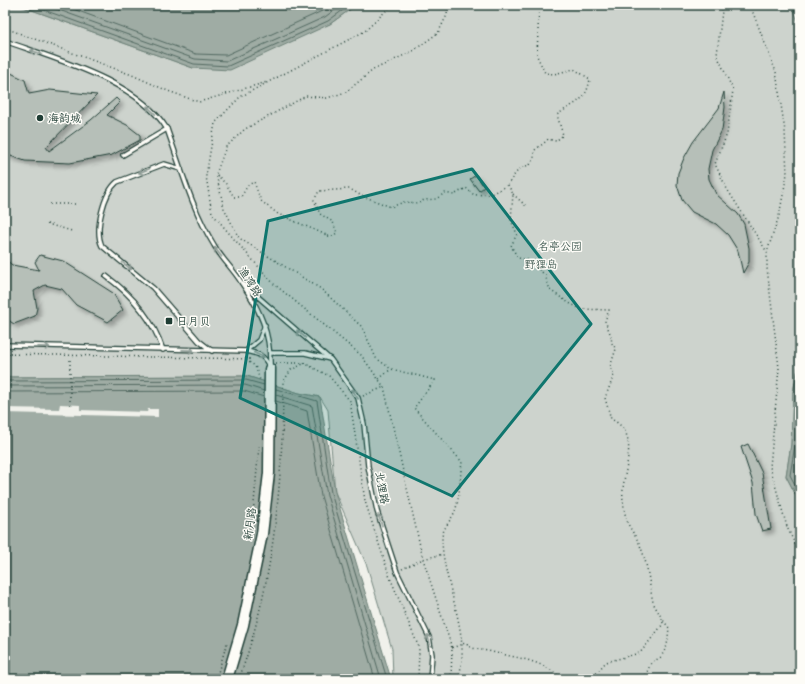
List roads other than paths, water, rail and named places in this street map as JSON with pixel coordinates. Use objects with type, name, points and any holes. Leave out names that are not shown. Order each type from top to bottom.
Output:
[{"type":"street","name":"新月路","points":[[227,679],[243,624],[262,534],[269,473],[270,366]]},
{"type":"lane","name":"渔湾路","points":[[5,41],[48,56],[124,89],[147,106],[162,121],[167,129],[195,208],[214,246],[242,283],[265,324],[270,353],[270,366]]},
{"type":"lane","points":[[123,155],[167,129]]},
{"type":"lane","points":[[181,169],[164,164],[117,182],[112,186],[105,203],[98,231],[102,246],[153,288],[199,341],[212,351]]},
{"type":"lane","points":[[106,276],[127,294],[150,320],[158,334],[163,350]]},
{"type":"lane","name":"北狸路","points":[[242,283],[331,360],[358,398],[364,424],[368,466],[377,511],[397,572],[429,638],[432,655],[430,679]]},
{"type":"lane","points":[[246,351],[259,340],[265,324]]},
{"type":"lane","points":[[5,345],[246,351],[257,353],[265,358],[270,366]]},
{"type":"lane","points":[[270,353],[305,353],[331,360]]},
{"type":"water","points":[[18,5],[356,5],[330,24],[230,70],[193,68]]},
{"type":"water","points":[[800,359],[800,503],[786,476],[791,444],[793,392]]},
{"type":"water","points":[[247,376],[299,393],[320,397],[335,492],[391,679],[5,679],[5,377]]},
{"type":"place","name":"海韵城","points":[[40,118]]},
{"type":"place","name":"日月贝","points":[[169,321]]},
{"type":"park label","name":"名亭公园","points":[[560,246]]},
{"type":"park label","name":"野狸岛","points":[[541,264]]}]
